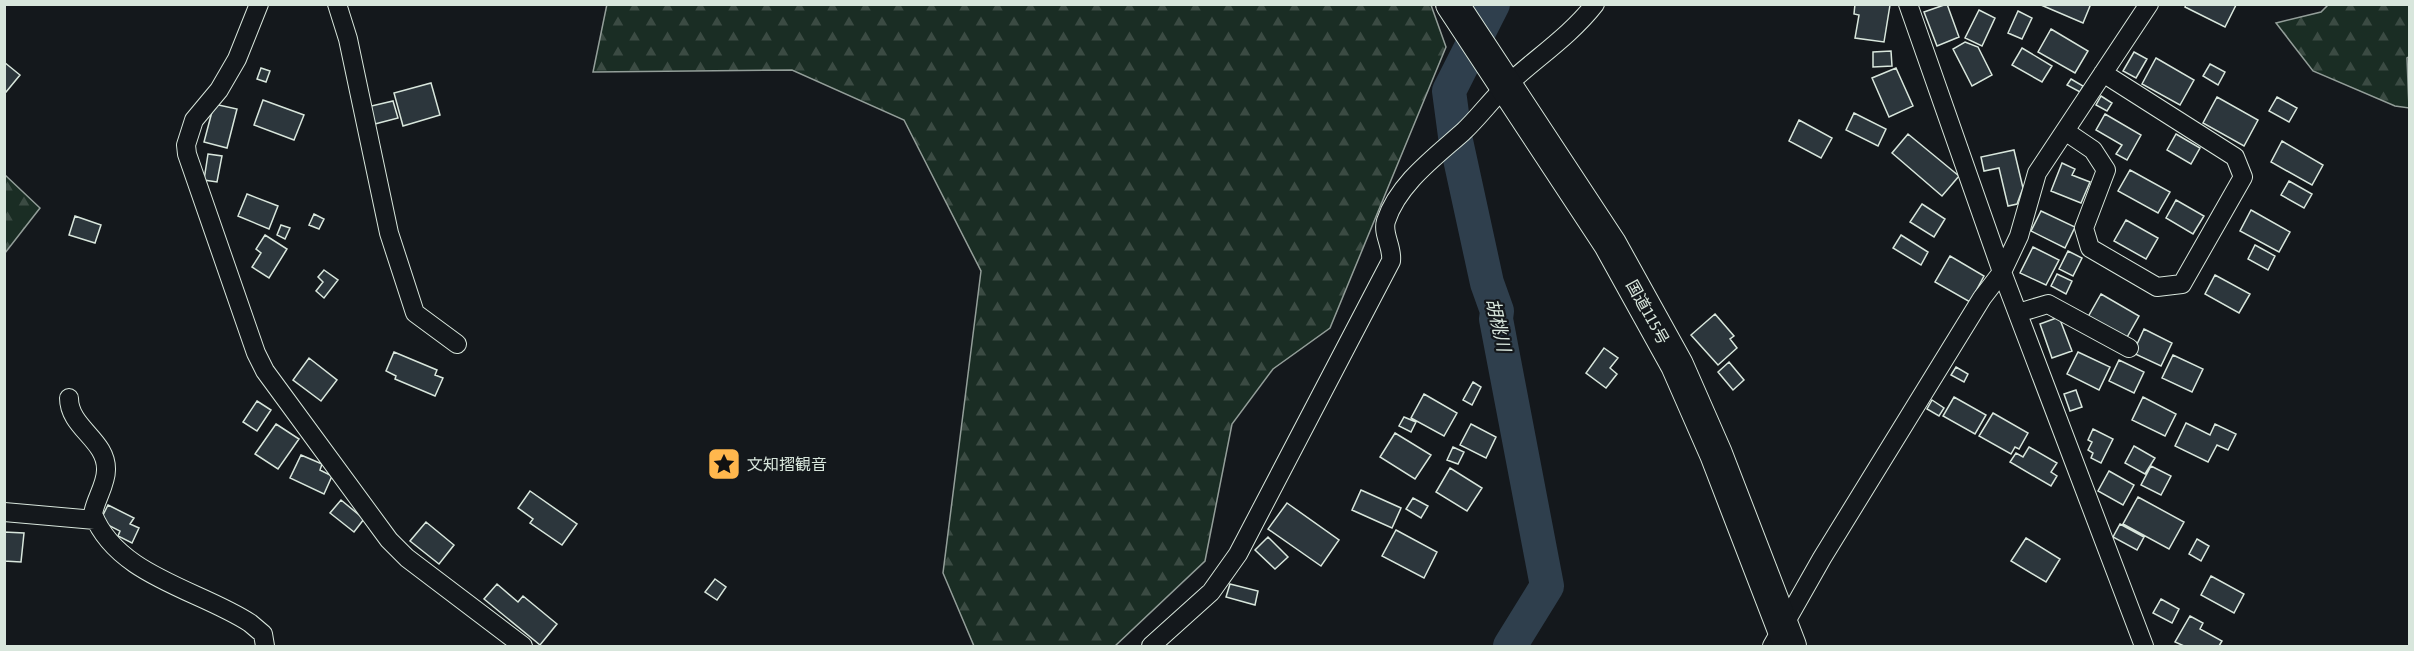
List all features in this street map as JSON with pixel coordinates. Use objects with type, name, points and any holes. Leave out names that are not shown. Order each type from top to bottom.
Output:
[{"type":"highway","name":"国道115号","points":[[1452,4],[1610,244],[1677,365],[1716,454],[1782,641]]},
{"type":"street","points":[[259,4],[237,59],[219,90],[194,120],[186,145],[198,190],[256,352],[277,391],[389,540],[407,558],[523,646]]},
{"type":"street","points":[[337,4],[348,39],[388,233],[415,313],[457,344]]},
{"type":"street","points":[[1151,646],[1211,591],[1238,554],[1391,261],[1393,250],[1385,225],[1393,202],[1430,160],[1465,130],[1507,85],[1570,31],[1595,4]]},
{"type":"street","points":[[1908,4],[2002,272],[2144,646]]},
{"type":"street","points":[[1782,641],[1822,558],[1982,298],[2002,272],[2019,236],[2034,180],[2149,4]]},
{"type":"street","points":[[2065,130],[2093,150],[2106,170],[2084,228],[2090,248],[2157,287],[2182,284],[2243,177],[2235,157],[2103,73]]},
{"type":"street","points":[[2018,313],[2048,304],[2129,348]]},
{"type":"street","points":[[69,398],[76,423],[101,452],[107,468],[94,508],[95,520],[107,540],[136,564],[243,618],[259,630],[265,646]]},
{"type":"street","points":[[4,512],[95,520]]},
{"type":"green space","points":[[607,4],[1431,5],[1446,47],[1330,328],[1273,369],[1232,424],[1205,561],[1115,646],[974,646],[943,573],[981,271],[904,120],[792,70],[593,72]]},
{"type":"green space","points":[[2329,4],[2409,5],[2410,56],[2407,58],[2409,108],[2395,106],[2313,71],[2276,23],[2321,12]]},
{"type":"green space","points":[[4,174],[40,208],[5,253],[4,253]]},
{"type":"building","points":[[1855,4],[1890,5],[1884,42],[1855,38],[1859,15],[1854,14]]},
{"type":"building","points":[[1947,4],[1959,37],[1937,46],[1924,12]]},
{"type":"building","points":[[2087,4],[2090,6],[2083,23],[2041,5]]},
{"type":"building","points":[[2186,4],[2236,5],[2225,27],[2185,7]]},
{"type":"building","points":[[1979,10],[1995,18],[1982,46],[1965,38]]},
{"type":"building","points":[[2018,11],[2032,18],[2022,39],[2008,33]]},
{"type":"building","points":[[2051,29],[2088,51],[2075,73],[2038,52]]},
{"type":"building","points":[[1965,42],[1978,47],[1992,75],[1972,86],[1953,49]]},
{"type":"building","points":[[2022,48],[2052,66],[2042,82],[2012,65]]},
{"type":"building","points":[[1891,51],[1892,66],[1873,67],[1873,52]]},
{"type":"building","points":[[2134,52],[2147,59],[2136,78],[2123,71]]},
{"type":"building","points":[[2156,58],[2194,80],[2180,105],[2142,84]]},
{"type":"building","points":[[4,62],[20,75],[6,92],[4,91]]},
{"type":"building","points":[[2210,64],[2225,72],[2218,85],[2203,76]]},
{"type":"building","points":[[261,68],[270,71],[266,82],[257,79]]},
{"type":"building","points":[[1896,68],[1913,106],[1889,117],[1872,78]]},
{"type":"building","points":[[2071,79],[2083,86],[2080,92],[2067,85]]},
{"type":"building","points":[[431,83],[440,115],[403,126],[394,93]]},
{"type":"building","points":[[2101,96],[2112,103],[2107,111],[2096,105]]},
{"type":"building","points":[[2217,97],[2258,120],[2244,146],[2203,123]]},
{"type":"building","points":[[2277,97],[2297,108],[2289,122],[2269,111]]},
{"type":"building","points":[[263,100],[304,115],[294,140],[254,125]]},
{"type":"building","points":[[393,101],[398,118],[371,125],[367,107]]},
{"type":"building","points":[[214,104],[237,109],[227,148],[204,142]]},
{"type":"building","points":[[1854,113],[1886,129],[1878,146],[1846,130]]},
{"type":"building","points":[[2105,114],[2141,135],[2127,160],[2116,154],[2122,145],[2096,130]]},
{"type":"building","points":[[1799,120],[1832,138],[1821,158],[1789,141]]},
{"type":"building","points":[[1908,134],[1959,176],[1942,196],[1892,153]]},
{"type":"building","points":[[2176,134],[2200,148],[2191,164],[2167,150]]},
{"type":"building","points":[[2282,141],[2323,165],[2312,185],[2271,162]]},
{"type":"building","points":[[2014,150],[2023,188],[2017,204],[2008,206],[1999,168],[1984,171],[1981,157]]},
{"type":"building","points":[[208,154],[222,156],[217,182],[204,180]]},
{"type":"building","points":[[2062,163],[2075,169],[2072,175],[2090,182],[2081,203],[2051,191]]},
{"type":"building","points":[[2130,170],[2170,192],[2158,213],[2118,191]]},
{"type":"building","points":[[2289,181],[2312,194],[2304,208],[2281,195]]},
{"type":"building","points":[[247,194],[278,206],[269,229],[238,216]]},
{"type":"building","points":[[2176,200],[2204,216],[2193,234],[2166,218]]},
{"type":"building","points":[[1922,204],[1945,219],[1934,237],[1910,222]]},
{"type":"building","points":[[2251,210],[2290,232],[2279,252],[2240,231]]},
{"type":"building","points":[[2041,211],[2075,227],[2065,248],[2031,231]]},
{"type":"building","points":[[314,214],[324,219],[319,229],[309,225]]},
{"type":"building","points":[[75,216],[101,225],[95,243],[69,235]]},
{"type":"building","points":[[2126,220],[2158,238],[2146,259],[2114,241]]},
{"type":"building","points":[[281,225],[290,228],[285,239],[277,235]]},
{"type":"building","points":[[265,235],[287,249],[269,278],[252,267],[261,253],[256,249]]},
{"type":"building","points":[[1901,235],[1928,252],[1921,265],[1893,248]]},
{"type":"building","points":[[2255,245],[2275,256],[2268,270],[2248,259]]},
{"type":"building","points":[[2033,247],[2059,260],[2046,285],[2020,273]]},
{"type":"building","points":[[2068,251],[2082,258],[2073,276],[2059,269]]},
{"type":"building","points":[[1950,256],[1984,276],[1970,302],[1935,282]]},
{"type":"building","points":[[324,270],[338,280],[324,298],[316,291],[323,282],[318,277]]},
{"type":"building","points":[[2057,274],[2072,281],[2066,294],[2051,286]]},
{"type":"building","points":[[2215,275],[2250,294],[2239,313],[2205,294]]},
{"type":"building","points":[[2101,294],[2139,316],[2126,339],[2088,317]]},
{"type":"building","points":[[1715,314],[1734,336],[1730,339],[1737,348],[1718,365],[1691,335]]},
{"type":"building","points":[[2059,317],[2072,351],[2052,358],[2040,324]]},
{"type":"building","points":[[2144,329],[2172,343],[2161,366],[2133,353]]},
{"type":"building","points":[[1604,348],[1618,358],[1610,368],[1617,374],[1606,388],[1586,373]]},
{"type":"building","points":[[394,352],[437,370],[435,375],[443,378],[435,396],[395,379],[396,376],[386,371]]},
{"type":"building","points":[[2078,352],[2110,367],[2099,390],[2067,374]]},
{"type":"building","points":[[2173,355],[2203,369],[2192,392],[2162,378]]},
{"type":"building","points":[[309,358],[337,380],[321,401],[293,380]]},
{"type":"building","points":[[2119,360],[2144,372],[2134,393],[2109,381]]},
{"type":"building","points":[[1729,362],[1744,380],[1733,390],[1718,372]]},
{"type":"building","points":[[1956,367],[1968,374],[1964,382],[1951,375]]},
{"type":"building","points":[[1473,382],[1481,387],[1472,405],[1463,400]]},
{"type":"building","points":[[2076,390],[2082,407],[2070,411],[2064,394]]},
{"type":"building","points":[[1424,394],[1457,413],[1444,436],[1411,418]]},
{"type":"building","points":[[1954,397],[1986,415],[1975,434],[1943,416]]},
{"type":"building","points":[[2143,397],[2176,414],[2165,436],[2132,420]]},
{"type":"building","points":[[1932,400],[1944,408],[1939,416],[1927,409]]},
{"type":"building","points":[[257,401],[271,410],[257,431],[243,422]]},
{"type":"building","points":[[1993,413],[2028,433],[2019,449],[2015,447],[2011,454],[1979,436]]},
{"type":"building","points":[[1404,417],[1416,422],[1411,432],[1399,426]]},
{"type":"building","points":[[2186,423],[2210,435],[2215,424],[2236,434],[2228,450],[2217,445],[2208,462],[2175,446]]},
{"type":"building","points":[[276,424],[299,439],[278,469],[255,454]]},
{"type":"building","points":[[1471,424],[1496,437],[1486,458],[1460,445]]},
{"type":"building","points":[[2093,429],[2113,439],[2101,463],[2091,458],[2093,453],[2088,450],[2092,442],[2088,440]]},
{"type":"building","points":[[1395,433],[1431,455],[1415,479],[1380,457]]},
{"type":"building","points":[[2134,446],[2155,458],[2145,474],[2125,463]]},
{"type":"building","points":[[1453,447],[1464,452],[1458,464],[1447,460]]},
{"type":"building","points":[[2029,447],[2057,463],[2051,472],[2057,476],[2051,486],[2010,462],[2016,453],[2023,457]]},
{"type":"building","points":[[301,455],[322,464],[320,470],[332,476],[324,494],[290,478]]},
{"type":"building","points":[[2151,466],[2171,476],[2161,495],[2141,485]]},
{"type":"building","points":[[1450,468],[1482,488],[1467,511],[1436,492]]},
{"type":"building","points":[[2109,471],[2134,485],[2123,505],[2098,491]]},
{"type":"building","points":[[1361,490],[1401,508],[1392,528],[1352,510]]},
{"type":"building","points":[[530,491],[577,524],[562,545],[530,523],[533,519],[518,508]]},
{"type":"building","points":[[2138,497],[2184,522],[2169,549],[2123,524]]},
{"type":"building","points":[[1413,498],[1428,506],[1421,518],[1406,509]]},
{"type":"building","points":[[341,500],[364,519],[354,532],[330,513]]},
{"type":"building","points":[[1287,503],[1339,540],[1321,566],[1268,529]]},
{"type":"building","points":[[108,505],[134,518],[130,524],[139,528],[132,543],[118,536],[120,531],[100,521]]},
{"type":"building","points":[[426,522],[454,545],[439,564],[410,541]]},
{"type":"building","points":[[2120,524],[2144,537],[2137,550],[2113,537]]},
{"type":"building","points":[[1396,530],[1437,552],[1424,578],[1382,556]]},
{"type":"building","points":[[4,532],[24,533],[21,562],[4,561]]},
{"type":"building","points":[[1268,537],[1288,557],[1275,569],[1255,550]]},
{"type":"building","points":[[2026,538],[2060,559],[2046,582],[2011,561]]},
{"type":"building","points":[[2197,539],[2209,546],[2201,561],[2189,554]]},
{"type":"building","points":[[2211,576],[2244,594],[2234,613],[2201,595]]},
{"type":"building","points":[[715,579],[726,587],[717,600],[705,592]]},
{"type":"building","points":[[497,584],[518,602],[523,596],[557,624],[540,645],[484,599]]},
{"type":"building","points":[[1230,584],[1258,591],[1255,605],[1226,597]]},
{"type":"building","points":[[2161,599],[2179,609],[2172,623],[2153,613]]},
{"type":"building","points":[[2190,616],[2203,623],[2200,629],[2222,641],[2219,646],[2184,646],[2175,642]]},
{"type":"waterway","name":"胡桃川","points":[[1493,4],[1449,91],[1455,136],[1487,283],[1497,311],[1496,319],[1547,586],[1510,646]]},
{"type":"place","name":"文知摺観音","points":[[724,464]]}]
